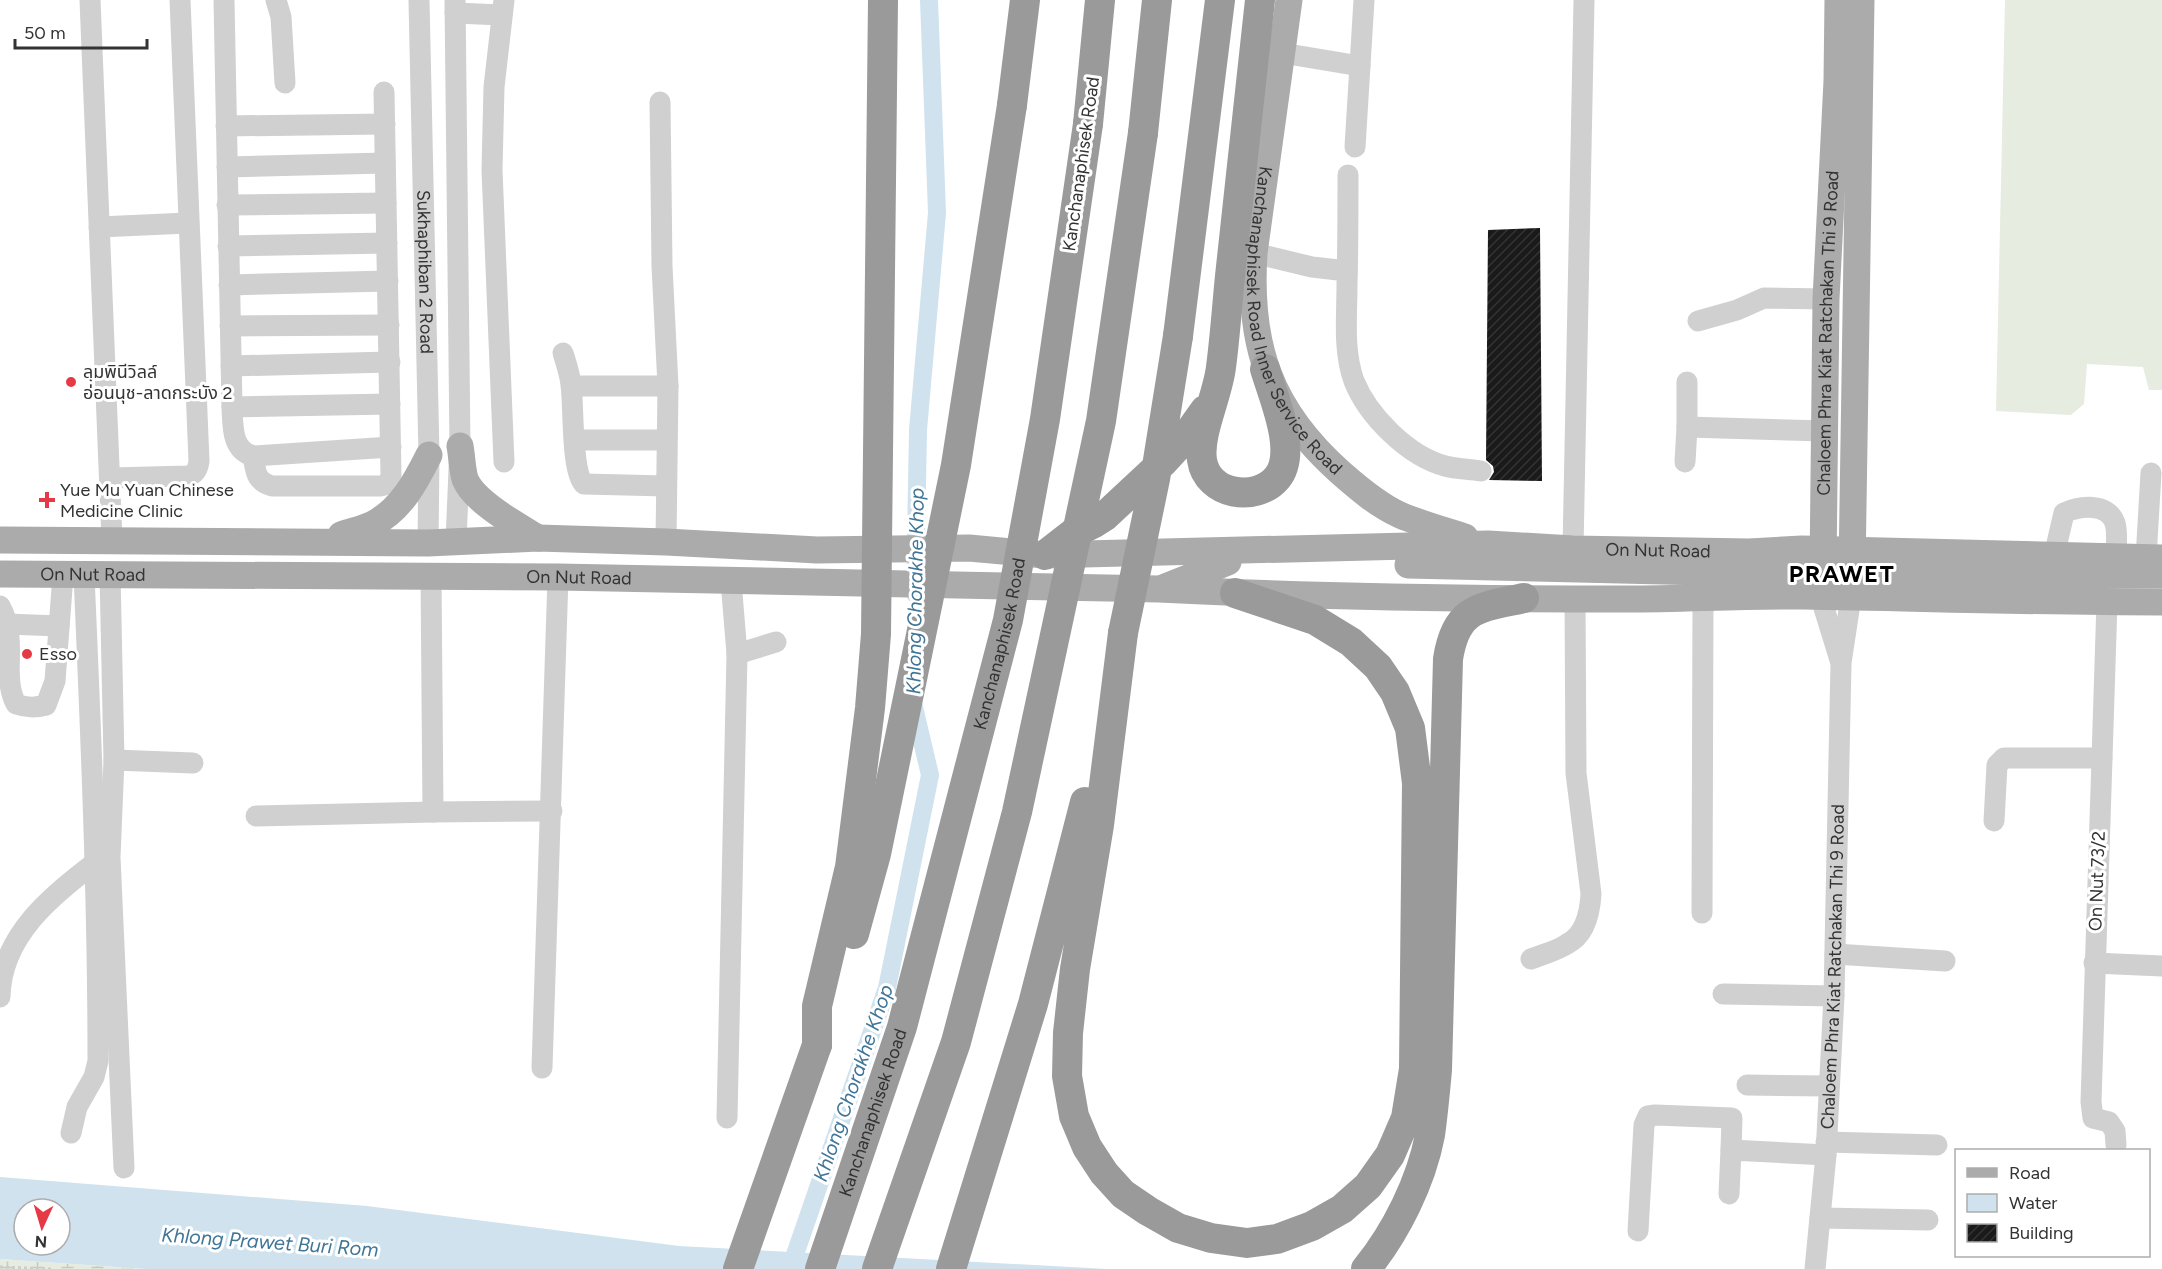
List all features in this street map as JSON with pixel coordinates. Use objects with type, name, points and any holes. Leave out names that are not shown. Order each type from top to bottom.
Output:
[{"type":"highway","points":[[817,1045],[816,1006],[850,867],[870,708],[876,634],[883,0]]},
{"type":"highway","points":[[738,1269],[835,997],[876,854],[956,465],[1012,105],[1025,0]]},
{"type":"highway","name":"Kanchanaphisek Road","points":[[820,1269],[902,1026],[1008,620],[1045,419],[1088,124],[1101,0]]},
{"type":"highway","points":[[877,1269],[956,1042],[1017,812],[1101,421],[1143,133],[1156,0]]},
{"type":"highway","points":[[951,1269],[1033,1004],[1097,752],[1123,633],[1166,412],[1189,257],[1220,0]]},
{"type":"highway","points":[[1260,0],[1221,369],[1203,439],[1203,466],[1210,478],[1223,488],[1238,492],[1259,491],[1276,480],[1285,465],[1287,457],[1285,436],[1265,369]]},
{"type":"highway","points":[[1045,555],[1072,534],[1105,516],[1143,481],[1180,444],[1215,395]]},
{"type":"highway","points":[[1123,633],[1102,802],[1075,969],[1068,1033],[1067,1076],[1074,1116],[1087,1147],[1110,1180],[1123,1194],[1148,1211],[1178,1227],[1211,1238],[1247,1243],[1277,1239],[1312,1226],[1342,1209],[1368,1186],[1390,1155],[1406,1118],[1414,1069],[1417,783],[1410,728],[1395,692],[1378,667],[1351,642],[1315,620],[1235,593]]},
{"type":"highway","points":[[1366,1269],[1378,1255],[1417,1181],[1430,1136],[1437,1070],[1448,659],[1452,638],[1462,621],[1473,611],[1524,598]]},
{"type":"main road","name":"Kanchanaphisek Road Inner Service Road","points":[[1289,0],[1254,253],[1252,284],[1254,316],[1265,369],[1278,398],[1295,423],[1332,465],[1360,490],[1398,514],[1428,526],[1488,544]]},
{"type":"main road","name":"Chaloem Phra Kiat Ratchakan Thi 9 Road","points":[[1823,596],[1827,299],[1837,81],[1838,0]]},
{"type":"main road","name":"Chaloem Phra Kiat Ratchakan Thi 9 Road","points":[[1851,597],[1861,0]]},
{"type":"main road","points":[[460,446],[465,480],[481,500],[538,538]]},
{"type":"main road","points":[[323,541],[375,523],[394,508],[410,490],[429,455]]},
{"type":"main road","name":"On Nut Road","points":[[0,540],[428,543],[538,538],[817,550],[969,548],[1045,555],[1488,544],[1573,549],[1749,552],[1823,550],[2116,557],[2157,564]]},
{"type":"main road","points":[[456,541],[458,577]]},
{"type":"main road","points":[[428,543],[431,576]]},
{"type":"main road","name":"On Nut Road","points":[[1153,552],[1228,562],[1831,575],[2157,564]]},
{"type":"main road","points":[[1746,597],[1767,585],[1771,579],[1772,569],[1762,555],[1749,552]]},
{"type":"main road","points":[[1930,552],[1919,554],[1911,560],[1906,575],[1916,590],[1930,599]]},
{"type":"main road","name":"On Nut Road","points":[[1159,590],[1228,562]]},
{"type":"main road","name":"On Nut Road","points":[[0,574],[558,576],[1575,599],[1823,596],[2162,602]]},
{"type":"street","points":[[90,0],[112,540]]},
{"type":"street","points":[[110,478],[188,476],[193,475],[198,469],[200,461],[180,0]]},
{"type":"street","points":[[224,0],[232,407],[233,431],[237,444],[253,456],[391,447]]},
{"type":"street","points":[[276,0],[281,17],[285,83]]},
{"type":"street","name":"Sukhaphiban 2 Road","points":[[419,0],[429,455],[428,543]]},
{"type":"street","points":[[1355,147],[1364,0]]},
{"type":"street","points":[[1573,549],[1584,0]]},
{"type":"street","points":[[455,6],[503,7],[494,87],[492,170],[504,462]]},
{"type":"street","name":"Sukhaphiban 2 Road","points":[[455,6],[460,446],[456,541]]},
{"type":"street","points":[[1282,53],[1360,66]]},
{"type":"street","points":[[253,456],[256,477],[272,486],[381,486],[388,484],[391,476],[384,92]]},
{"type":"street","points":[[660,102],[662,278],[668,386],[666,542]]},
{"type":"street","points":[[226,126],[385,124]]},
{"type":"street","points":[[227,167],[385,163]]},
{"type":"street","points":[[1348,175],[1347,330],[1349,361],[1354,381],[1372,413],[1403,444],[1421,457],[1445,466],[1481,471]]},
{"type":"street","points":[[227,205],[386,203]]},
{"type":"street","points":[[99,227],[188,223]]},
{"type":"street","points":[[228,246],[387,243]]},
{"type":"street","points":[[1254,253],[1312,267],[1347,272]]},
{"type":"street","points":[[229,285],[388,281]]},
{"type":"street","points":[[1698,321],[1737,310],[1764,298],[1827,299]]},
{"type":"street","points":[[230,326],[389,325]]},
{"type":"street","points":[[563,353],[572,386],[578,476],[584,484],[666,486]]},
{"type":"street","points":[[231,366],[390,362]]},
{"type":"street","points":[[1685,462],[1688,427],[1687,382]]},
{"type":"street","points":[[572,386],[668,386]]},
{"type":"street","points":[[232,407],[390,404]]},
{"type":"street","points":[[1688,427],[1825,431]]},
{"type":"street","points":[[575,440],[666,440]]},
{"type":"street","points":[[2151,473],[2157,564]]},
{"type":"street","points":[[2054,556],[2064,513],[2072,509],[2087,507],[2097,508],[2111,516],[2115,525],[2116,557]]},
{"type":"street","points":[[59,626],[4,615],[10,683],[16,704],[36,708],[46,705],[53,690],[59,626],[85,574]]},
{"type":"street","points":[[85,574],[114,760],[110,857],[124,1168]]},
{"type":"street","points":[[71,1133],[78,1107],[94,1077],[98,1060],[96,862],[85,574]]},
{"type":"street","points":[[431,576],[433,812]]},
{"type":"street","points":[[542,1068],[558,576]]},
{"type":"street","points":[[727,1118],[736,654],[731,581]]},
{"type":"street","name":"Chaloem Phra Kiat Ratchakan Thi 9 Road","points":[[1823,596],[1823,605],[1841,663]]},
{"type":"street","name":"Chaloem Phra Kiat Ratchakan Thi 9 Road","points":[[1815,1269],[1826,1149],[1834,996],[1841,663],[1851,597]]},
{"type":"street","points":[[1702,913],[1703,598]]},
{"type":"street","points":[[1531,958],[1569,944],[1581,931],[1590,912],[1592,894],[1576,773],[1575,599]]},
{"type":"street","name":"On Nut 73/2","points":[[2107,602],[2091,1102],[2092,1116],[2094,1119],[2109,1122],[2115,1131],[2116,1145]]},
{"type":"street","points":[[736,654],[776,642]]},
{"type":"street","points":[[1994,821],[1997,765],[2004,758],[2102,758]]},
{"type":"street","points":[[114,760],[193,763]]},
{"type":"street","points":[[256,816],[552,811]]},
{"type":"street","points":[[0,997],[4,968],[14,945],[33,916],[60,888],[96,862]]},
{"type":"street","points":[[1835,954],[1945,961]]},
{"type":"street","points":[[2094,963],[2162,966]]},
{"type":"street","points":[[1723,994],[1834,996]]},
{"type":"street","points":[[1748,1085],[1829,1086]]},
{"type":"street","points":[[1638,1231],[1644,1125],[1648,1116],[1732,1118],[1729,1194]]},
{"type":"street","points":[[1731,1150],[1937,1145]]},
{"type":"street","points":[[1820,1218],[1928,1220]]},
{"type":"path","points":[[0,1267],[51,1269]]},
{"type":"green space","points":[[2005,0],[2162,0],[2162,390],[2149,390],[2143,367],[2087,364],[2084,404],[2071,415],[1996,411]]},
{"type":"green space","points":[[0,1259],[146,1269],[0,1269]]},
{"type":"water","name":"Khlong Prawet Buri Rom","points":[[0,1177],[367,1206],[679,1246],[1107,1269],[146,1269],[0,1259]]},
{"type":"building","points":[[1540,228],[1542,481],[1489,480],[1494,472],[1493,466],[1486,460],[1488,230]]},
{"type":"waterway","name":"Khlong Chorakhe Khop","points":[[915,594],[918,430],[937,213],[929,0]]},
{"type":"waterway","name":"Khlong Chorakhe Khop","points":[[790,1269],[887,988],[930,775],[913,703]]},
{"type":"place","name":"ลุมพินีวิลล์ อ่อนนุช-ลาดกระบัง 2","points":[[71,382]]},
{"type":"place","name":"Yue Mu Yuan Chinese Medicine Clinic","points":[[47,500]]},
{"type":"place","name":"Esso","points":[[27,654]]},
{"type":"district","name":"PRAWET","points":[[1842,573]]}]
